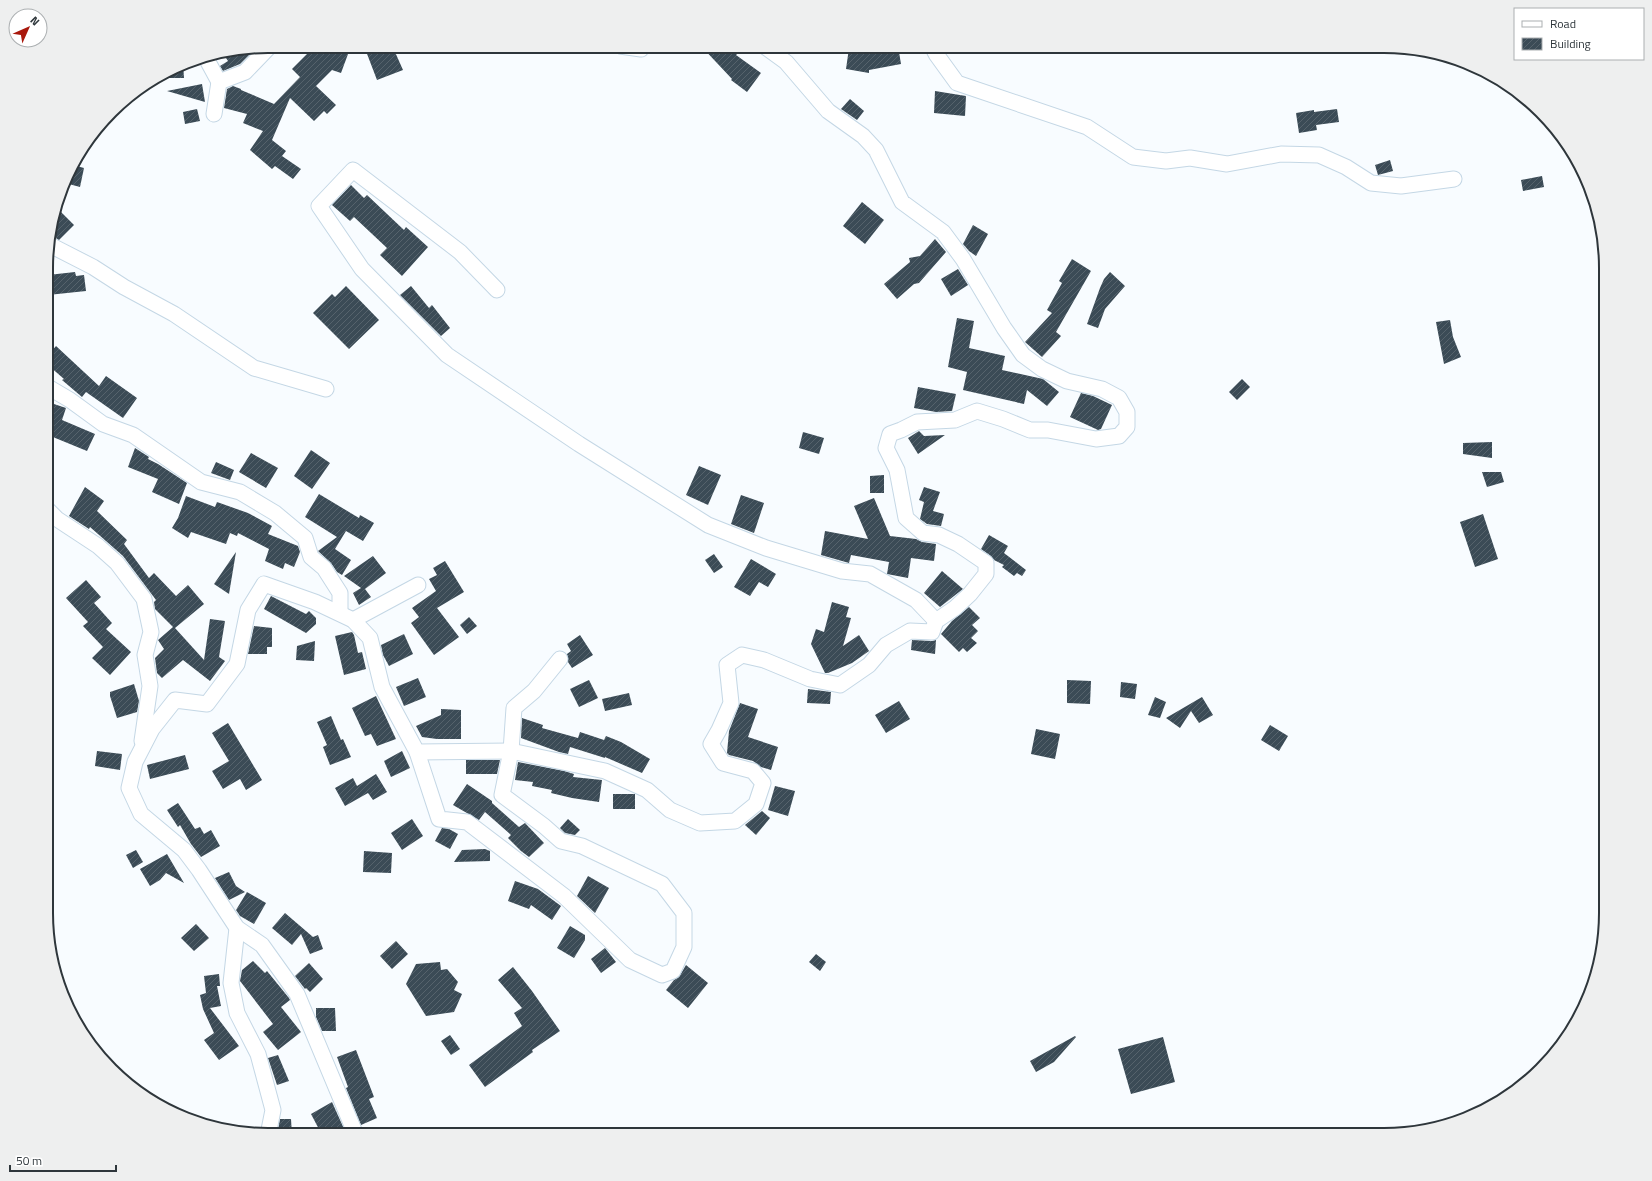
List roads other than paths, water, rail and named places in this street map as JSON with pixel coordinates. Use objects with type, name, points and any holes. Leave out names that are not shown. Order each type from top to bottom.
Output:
[{"type":"street","points":[[219,82],[245,72],[263,53]]},
{"type":"street","points":[[417,752],[511,751],[605,770],[647,790],[670,810],[700,823],[735,820],[756,804],[763,783],[753,772],[723,764],[711,744],[719,730],[730,703],[727,665],[742,655],[764,660],[810,679],[840,684],[869,665],[886,645],[910,631],[932,632],[936,621],[955,608],[970,594],[986,574],[986,563],[958,544],[939,535],[923,533],[906,518],[897,470],[886,448],[890,434],[917,422],[955,420],[977,411],[1003,418],[1030,430],[1048,430],[1096,439],[1119,436],[1127,427],[1126,412],[1119,398],[1102,389],[1067,380],[1042,369],[1022,355],[963,259],[943,232],[902,202],[876,150],[863,136],[828,111],[786,62],[774,53]]},
{"type":"street","points":[[936,53],[957,83],[1087,127],[1133,157],[1166,161],[1190,158],[1227,164],[1281,154],[1319,155],[1346,167],[1371,183],[1401,186],[1454,179]]},
{"type":"street","points":[[208,61],[219,82],[214,114]]},
{"type":"street","points":[[497,290],[460,252],[353,170],[319,206],[362,269],[453,360],[592,452],[708,525],[766,548],[842,571],[870,574],[916,600],[936,621]]},
{"type":"street","points":[[54,247],[93,267],[124,287],[174,314],[254,368],[326,389]]},
{"type":"street","points":[[53,389],[103,424],[133,435],[201,482],[240,492],[275,513],[306,538],[311,557],[324,568],[340,593],[346,617]]},
{"type":"street","points":[[53,514],[98,546],[117,563],[144,599],[152,632],[145,654],[150,686],[141,750]]},
{"type":"street","points":[[353,1128],[297,994],[262,945],[237,928],[184,850],[141,814],[129,788],[135,762],[152,729],[175,700],[207,704],[237,664],[248,610],[264,584],[315,602],[346,617],[370,638],[382,687],[417,752],[439,819],[467,822],[473,826],[564,896],[630,960],[662,975],[673,971],[684,947],[684,913],[662,884],[582,846],[561,841],[544,826],[502,795],[511,751],[514,708],[534,691],[560,659]]},
{"type":"street","points":[[346,617],[418,585]]},
{"type":"street","points":[[237,928],[231,983],[237,1013],[258,1054],[273,1110],[269,1128]]}]
